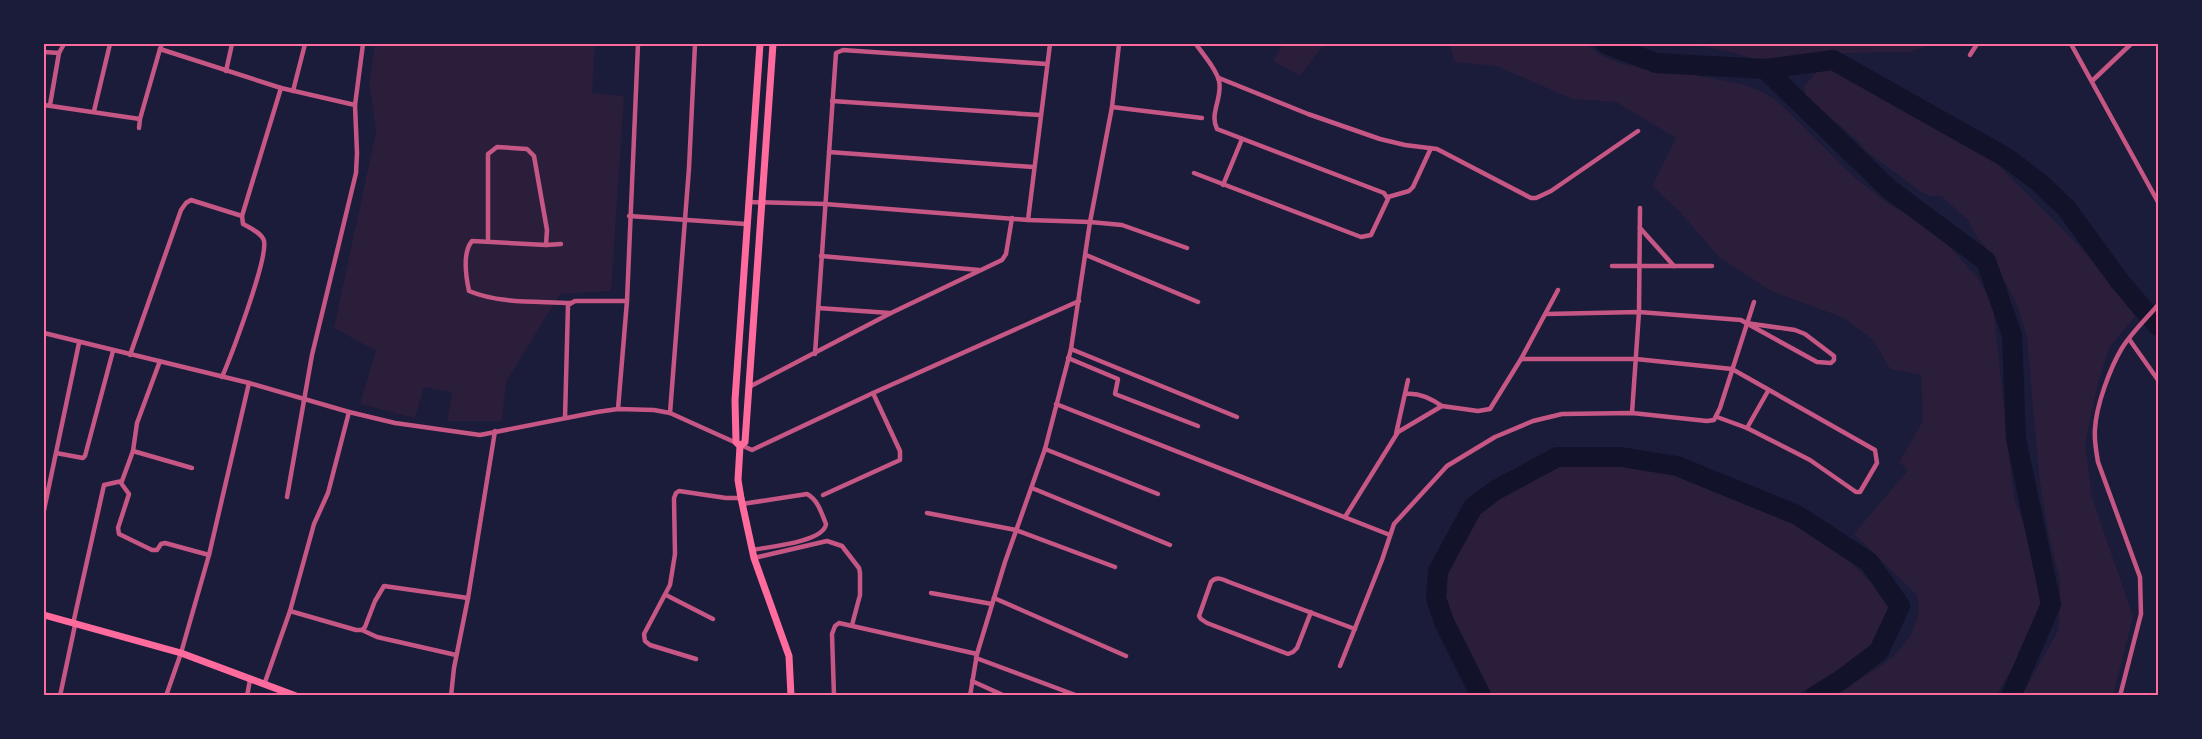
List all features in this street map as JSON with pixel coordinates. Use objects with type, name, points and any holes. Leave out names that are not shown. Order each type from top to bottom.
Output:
[{"type":"main road","points":[[760,44],[746,224],[735,411],[736,442],[740,446],[738,480],[741,501],[753,554],[789,656],[791,696]]},
{"type":"main road","points":[[740,446],[745,442],[773,44]]},
{"type":"main road","points":[[738,358],[751,358]]},
{"type":"main road","points":[[44,615],[181,653],[296,696]]},
{"type":"street","points":[[50,105],[59,53],[64,44]]},
{"type":"street","points":[[94,111],[110,44]]},
{"type":"street","points":[[226,71],[232,44]]},
{"type":"street","points":[[294,91],[305,44]]},
{"type":"street","points":[[287,497],[312,355],[356,173],[355,105],[363,44]]},
{"type":"street","points":[[618,409],[627,301],[638,44]]},
{"type":"street","points":[[670,413],[695,44]]},
{"type":"street","points":[[1028,220],[1050,44]]},
{"type":"street","points":[[970,696],[976,656],[1016,530],[1045,449],[1071,349],[1090,222],[1112,107],[1119,44]]},
{"type":"street","points":[[1196,44],[1219,78],[1220,90],[1214,120],[1215,128],[1388,196],[1403,193],[1413,187],[1431,148]]},
{"type":"street","points":[[1970,54],[1977,44]]},
{"type":"street","points":[[2071,44],[2158,202]]},
{"type":"street","points":[[2092,81],[2131,44]]},
{"type":"street","points":[[139,129],[161,46],[226,71],[281,88],[355,105]]},
{"type":"street","points":[[815,354],[828,152],[838,52],[843,50],[1047,64]]},
{"type":"street","points":[[44,52],[59,53]]},
{"type":"street","points":[[1219,78],[1308,114],[1380,138],[1450,154],[1530,198],[1536,198],[1560,185],[1638,131]]},
{"type":"street","points":[[222,377],[247,310],[264,246],[261,235],[243,224],[242,216],[258,171],[281,88]]},
{"type":"street","points":[[832,101],[1040,115]]},
{"type":"street","points":[[44,105],[140,119]]},
{"type":"street","points":[[1112,107],[1202,118]]},
{"type":"street","points":[[1223,185],[1242,139]]},
{"type":"street","points":[[488,241],[488,154],[497,147],[527,148],[534,156],[546,230],[546,245]]},
{"type":"street","points":[[828,152],[1034,167]]},
{"type":"street","points":[[1194,173],[1361,237],[1371,235],[1387,204],[1388,196]]},
{"type":"street","points":[[130,355],[181,210],[186,203],[191,200],[242,216]]},
{"type":"street","points":[[748,202],[825,204],[1122,225],[1187,248]]},
{"type":"street","points":[[1632,413],[1638,312],[1640,208]]},
{"type":"street","points":[[629,216],[746,224]]},
{"type":"street","points":[[749,387],[1005,257],[1012,218]]},
{"type":"street","points":[[1639,228],[1674,266]]},
{"type":"street","points":[[561,244],[472,241],[468,245],[466,267],[469,291],[482,296],[505,299],[571,303],[627,301]]},
{"type":"street","points":[[1086,255],[1198,302]]},
{"type":"street","points":[[821,256],[981,270]]},
{"type":"street","points":[[1612,266],[1712,266]]},
{"type":"street","points":[[1405,394],[1412,393],[1434,400],[1442,406],[1478,411],[1490,409],[1558,290]]},
{"type":"street","points":[[44,333],[249,383],[395,423],[480,435],[618,409],[654,410],[670,413],[752,450],[1079,301]]},
{"type":"street","points":[[1340,666],[1390,535],[1400,516],[1447,466],[1495,437],[1533,421],[1563,414],[1632,413],[1707,422],[1714,420],[1717,417],[1754,302]]},
{"type":"street","points":[[565,418],[567,307],[571,303]]},
{"type":"street","points":[[2121,696],[2141,615],[2140,577],[2108,492],[2094,443],[2095,426],[2100,403],[2116,359],[2138,327],[2158,305]]},
{"type":"street","points":[[818,308],[891,313]]},
{"type":"street","points":[[1546,314],[1638,312],[1741,320],[1746,323],[1817,362],[1831,363],[1834,360],[1834,356],[1805,334],[1795,330],[1746,323]]},
{"type":"street","points":[[2129,339],[2158,380]]},
{"type":"street","points":[[44,510],[80,343]]},
{"type":"street","points":[[1071,349],[1237,417]]},
{"type":"street","points":[[56,453],[79,458],[85,456],[113,351]]},
{"type":"street","points":[[1068,358],[1118,380],[1115,394],[1198,426]]},
{"type":"street","points":[[1521,358],[1636,358],[1732,369],[1875,450],[1877,464],[1860,492],[1856,492],[1823,468],[1747,428],[1717,417]]},
{"type":"street","points":[[121,483],[133,451],[137,423],[160,361]]},
{"type":"street","points":[[1345,517],[1396,434],[1408,380]]},
{"type":"street","points":[[165,696],[181,653],[209,555],[249,383]]},
{"type":"street","points":[[1747,428],[1768,391]]},
{"type":"street","points":[[823,495],[900,460],[900,451],[873,393]]},
{"type":"street","points":[[1056,404],[1390,535]]},
{"type":"street","points":[[1396,434],[1442,406]]},
{"type":"street","points":[[264,685],[290,611],[314,524],[328,493],[349,412]]},
{"type":"street","points":[[451,696],[495,431]]},
{"type":"street","points":[[1045,449],[1158,494]]},
{"type":"street","points":[[133,451],[192,468]]},
{"type":"street","points":[[121,483],[129,494],[118,528],[119,534],[152,550],[157,550],[161,544],[165,543],[209,555]]},
{"type":"street","points":[[60,696],[104,485],[121,483]]},
{"type":"street","points":[[1032,488],[1170,545]]},
{"type":"street","points":[[696,659],[650,645],[645,641],[644,634],[670,585],[675,554],[674,498],[676,493],[679,491],[741,501],[807,494],[813,497],[826,524],[823,532],[817,536],[753,554]]},
{"type":"street","points":[[927,513],[1016,530],[1115,567]]},
{"type":"street","points":[[753,554],[827,541],[842,546],[859,568],[860,573],[860,595],[852,625]]},
{"type":"street","points":[[1311,612],[1297,648],[1288,654],[1207,623],[1199,616],[1211,582],[1218,578],[1311,612],[1355,629]]},
{"type":"street","points":[[362,630],[366,627],[375,601],[384,586],[468,598]]},
{"type":"street","points":[[931,593],[992,604]]},
{"type":"street","points":[[666,595],[713,618]]},
{"type":"street","points":[[994,598],[1126,656]]},
{"type":"street","points":[[290,611],[362,630],[376,637],[456,655]]},
{"type":"street","points":[[834,696],[831,639],[836,624],[852,625],[976,656],[1066,694],[1078,696]]},
{"type":"street","points":[[247,696],[250,680]]},
{"type":"street","points":[[972,681],[1005,696]]},
{"type":"shaded area","points":[[375,44],[595,44],[592,93],[624,96],[611,291],[560,294],[506,382],[502,421],[447,421],[452,392],[424,387],[415,418],[360,404],[376,351],[334,328],[376,132],[369,82]]},
{"type":"shaded area","points":[[1283,44],[1324,44],[1300,76],[1273,61]]},
{"type":"shaded area","points":[[1449,44],[1587,44],[1600,55],[1619,63],[1742,84],[1761,91],[1778,102],[1853,176],[1891,206],[1929,224],[1977,277],[1993,306],[2014,498],[2030,541],[2042,592],[2035,632],[1996,695],[1832,695],[1884,663],[1906,642],[1914,629],[1918,614],[1917,595],[1854,534],[1908,470],[1899,462],[1923,421],[1921,375],[1890,369],[1873,340],[1844,318],[1771,291],[1719,257],[1679,211],[1652,186],[1676,138],[1616,102],[1573,99],[1496,66],[1455,62]]},
{"type":"shaded area","points":[[1691,44],[1934,44],[1910,52],[1848,53],[1758,61],[1739,54]]},
{"type":"shaded area","points":[[1835,69],[1858,78],[1896,105],[1991,158],[2084,251],[2135,316],[2109,348],[2098,383],[2085,444],[2092,497],[2133,617],[2113,695],[2022,695],[2059,629],[2060,580],[2049,537],[2039,476],[2027,338],[2017,305],[1990,253],[1977,237],[1968,220],[1941,196],[1931,196],[1921,192],[1866,151],[1860,143],[1806,96],[1804,86],[1817,72]]},
{"type":"shaded area","points":[[1620,466],[1674,475],[1792,523],[1851,563],[1873,584],[1893,615],[1863,655],[1797,695],[1492,695],[1453,618],[1446,597],[1448,574],[1465,539],[1480,513],[1501,497],[1559,467]]},
{"type":"waterway","points":[[1606,44],[1656,63],[1765,69],[1889,189],[1986,261],[2012,335],[2016,439],[2051,604],[2011,696]]},
{"type":"waterway","points":[[1765,69],[1833,60],[2007,158],[2040,183],[2067,209],[2121,283],[2158,326]]},
{"type":"waterway","points":[[1481,696],[1444,622],[1436,598],[1438,571],[1473,507],[1496,490],[1557,457],[1621,457],[1677,466],[1797,515],[1869,562],[1900,606],[1879,651],[1841,680],[1815,696]]}]
